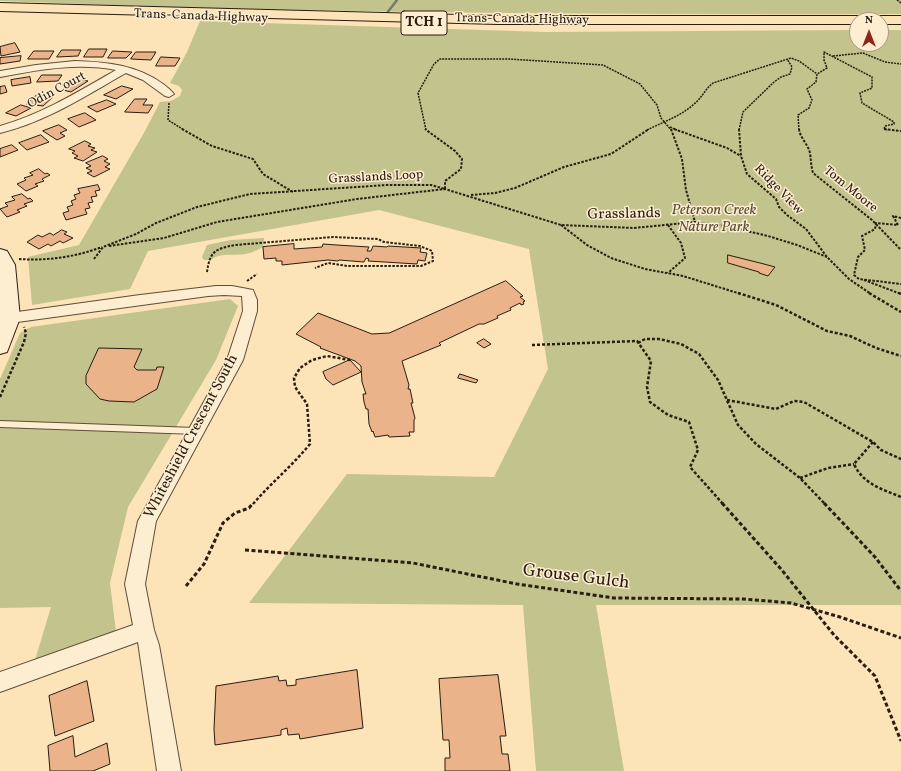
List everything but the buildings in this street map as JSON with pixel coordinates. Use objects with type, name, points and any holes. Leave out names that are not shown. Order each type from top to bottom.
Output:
[{"type":"highway","name":"Trans-Canada Highway","points":[[4,9],[438,24],[600,26],[849,23]]},
{"type":"highway","name":"Trans-Canada Highway","points":[[889,21],[901,20]]},
{"type":"highway","points":[[889,24],[901,24]]},
{"type":"main road","points":[[0,348],[17,323],[6,266],[7,257]]},
{"type":"street","points":[[0,74],[28,69],[68,65],[98,65],[125,69],[146,78],[169,94]]},
{"type":"street","name":"Odin Court","points":[[0,130],[27,122],[61,106],[125,69]]},
{"type":"street","name":"Whiteshield Crescent South","points":[[17,323],[154,297],[218,290],[238,290],[248,293],[250,300],[250,311],[235,360],[147,521],[135,584],[144,630],[149,645],[170,771]]},
{"type":"street","points":[[0,682],[144,630]]},
{"type":"lane","points":[[0,424],[196,431]]},
{"type":"path","points":[[897,0],[901,3]]},
{"type":"path","name":"Tom Moore","points":[[833,56],[824,52],[824,60],[827,68],[817,74],[816,82],[807,89],[812,100],[809,108],[798,115],[800,135],[810,152],[812,170],[816,176],[827,183],[886,233],[901,250]]},
{"type":"path","points":[[833,56],[863,53],[885,62],[901,64]]},
{"type":"path","points":[[833,56],[872,77],[872,88],[860,93],[862,103],[894,122],[894,124],[885,126],[884,129],[901,131]]},
{"type":"path","points":[[469,196],[495,193],[515,188],[564,168],[611,154],[646,130],[686,111],[696,103],[707,87],[712,83],[794,58],[806,65],[813,73],[817,74]]},
{"type":"path","name":"Grasslands Loop","points":[[103,247],[136,234],[156,223],[197,207],[250,194],[387,185],[431,185],[445,189],[445,181],[461,169],[462,159],[455,151],[424,129],[421,102],[418,93],[434,64],[440,59],[524,60],[603,65],[640,84],[657,105],[661,118],[670,127],[682,159],[686,190],[695,222]]},
{"type":"path","name":"Ridge View","points":[[787,59],[792,67],[790,74],[781,77],[774,82],[743,112],[738,132],[741,145],[740,156],[743,159],[747,174],[776,199],[779,207],[806,229],[827,257],[849,280],[901,312]]},
{"type":"path","points":[[169,94],[168,120],[212,146],[253,159],[263,174],[294,192]]},
{"type":"path","name":"Grasslands Loop","points":[[670,127],[727,148],[740,156]]},
{"type":"path","points":[[7,257],[36,261],[87,254],[103,247],[164,238],[217,222],[357,199],[445,189]]},
{"type":"path","name":"Grasslands","points":[[445,189],[561,225],[634,228],[668,226],[695,222],[726,226],[768,236],[797,245],[827,257]]},
{"type":"path","points":[[901,218],[893,216],[898,225],[875,224],[875,230],[862,236],[865,250],[858,255],[856,260],[857,271],[854,275],[859,279],[901,294]]},
{"type":"path","points":[[561,225],[587,245],[611,258],[645,269],[683,276],[776,305],[827,331],[850,336],[876,348],[901,356]]},
{"type":"path","points":[[667,273],[675,268],[685,258],[681,243],[668,226]]},
{"type":"path","points":[[207,272],[209,257],[214,251],[235,244],[333,236],[378,239],[384,242],[420,246],[432,251],[433,261],[421,266],[348,266],[328,263],[315,268]]},
{"type":"path","points":[[94,259],[103,247]]},
{"type":"path","points":[[247,281],[257,274]]},
{"type":"path","points":[[849,280],[859,279],[901,284]]},
{"type":"path","points":[[0,397],[24,342],[26,333],[17,323]]},
{"type":"path","points":[[638,343],[645,340],[659,339],[681,344],[699,354],[718,380],[738,425],[756,444],[800,478],[875,558],[901,591]]},
{"type":"path","points":[[532,345],[637,341],[651,361],[647,387],[650,402],[668,415],[689,422],[698,450],[690,467],[781,569],[834,635],[875,676],[901,741]]},
{"type":"path","points":[[186,586],[204,564],[223,522],[235,513],[249,508],[267,486],[296,461],[310,444],[307,404],[295,387],[294,378],[300,368],[312,360],[327,356],[350,360]]},
{"type":"path","points":[[728,400],[776,408],[798,400],[804,402],[873,442],[881,450],[901,459]]},
{"type":"path","points":[[800,478],[828,468],[854,464],[873,442]]},
{"type":"path","points":[[854,464],[859,474],[871,484],[901,497]]},
{"type":"path","name":"Grouse Gulch","points":[[245,550],[413,563],[517,584],[614,598],[744,599],[791,603],[901,638]]},
{"type":"green space","points":[[901,0],[901,14],[889,14],[889,12],[849,12],[849,14],[676,14],[338,11],[0,1]]},
{"type":"green space","name":"Peterson Creek Nature Park","points":[[200,21],[545,32],[849,30],[849,52],[889,52],[889,30],[901,30],[901,605],[596,605],[624,771],[536,771],[523,605],[249,603],[347,474],[494,477],[548,369],[529,249],[379,210],[148,251],[130,289],[32,305],[28,257],[79,245],[145,131],[160,102],[171,101],[180,96],[182,90],[179,86],[170,83],[187,52]]},
{"type":"green space","points":[[264,238],[263,247],[250,253],[241,255],[222,255],[211,260],[204,260],[202,257],[207,245],[231,240]]},
{"type":"green space","points":[[230,299],[238,306],[216,360],[128,507],[110,583],[116,632],[35,660],[51,607],[0,608],[0,379],[20,333],[31,327]]},
{"type":"waterway","points":[[387,13],[397,0]]}]
